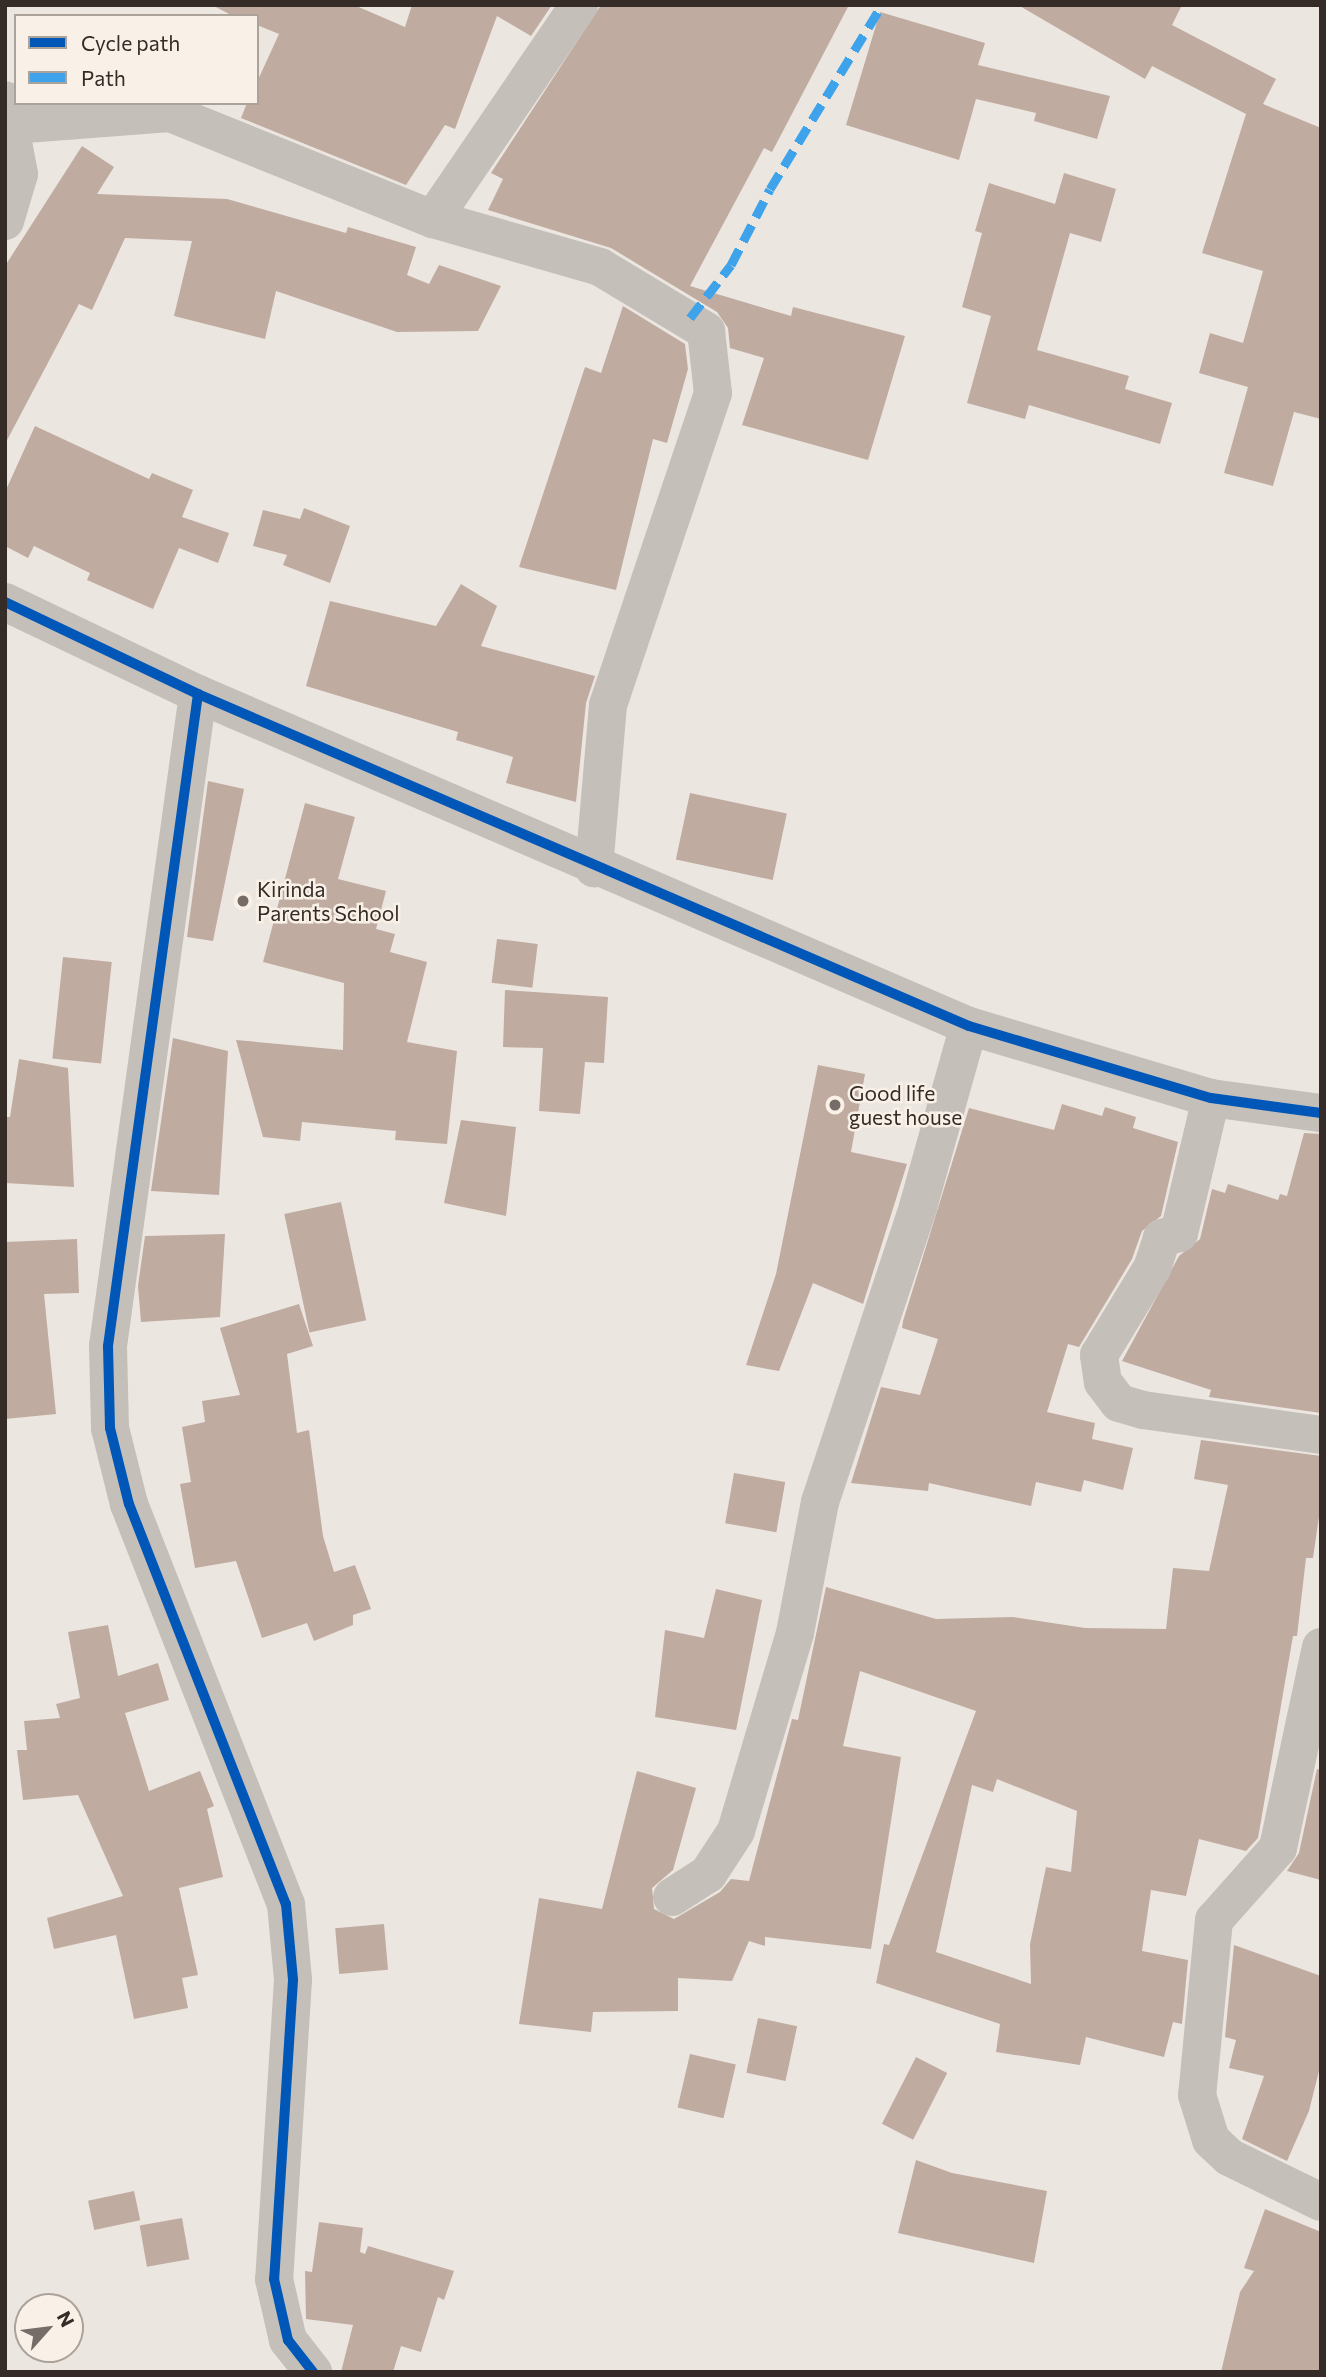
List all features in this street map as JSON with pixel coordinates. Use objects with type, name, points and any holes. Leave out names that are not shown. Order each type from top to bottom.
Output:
[{"type":"street","points":[[433,219],[579,5]]},
{"type":"street","points":[[5,220],[19,174],[9,112],[170,113],[433,219],[600,267],[706,331],[713,393],[608,705],[594,868]]},
{"type":"street","points":[[5,602],[198,694],[594,868],[969,1026],[1211,1098],[1321,1113]]},
{"type":"street","points":[[198,694],[108,1346],[110,1427],[129,1504],[286,1904],[293,1980],[274,2279],[288,2340],[313,2372]]},
{"type":"street","points":[[672,1897],[708,1874],[736,1831],[795,1633],[820,1502],[918,1207],[969,1026]]},
{"type":"street","points":[[1211,1098],[1179,1233],[1163,1238],[1152,1268],[1099,1355],[1103,1382],[1119,1403],[1143,1410],[1321,1435]]},
{"type":"street","points":[[1321,1647],[1313,1739],[1278,1848],[1214,1920],[1197,2095],[1212,2140],[1229,2157],[1321,2202]]},
{"type":"building","points":[[212,5],[354,5],[405,27],[412,5],[552,5],[531,36],[497,16],[455,129],[445,125],[406,185],[241,118],[246,105],[259,105],[259,78],[279,34],[259,26],[259,14],[229,14]]},
{"type":"building","points":[[601,5],[849,5],[772,152],[764,148],[690,286],[791,316],[793,307],[905,336],[868,460],[742,425],[764,358],[730,348],[728,328],[717,312],[611,248],[488,210],[503,179],[491,173]]},
{"type":"building","points":[[1018,5],[1182,5],[1172,25],[1276,79],[1263,104],[1321,128],[1321,419],[1294,412],[1273,486],[1224,473],[1248,387],[1199,373],[1210,333],[1243,343],[1263,271],[1202,253],[1246,114],[1152,66],[1145,79]]},
{"type":"building","points":[[880,12],[985,43],[978,65],[1110,96],[1097,139],[1034,121],[1036,113],[976,99],[959,160],[846,125]]},
{"type":"building","points":[[82,146],[114,167],[97,194],[227,199],[346,233],[348,227],[416,247],[407,275],[429,284],[439,265],[501,286],[478,331],[397,332],[276,291],[265,339],[174,316],[192,241],[125,238],[92,310],[79,304],[5,444],[5,266]]},
{"type":"building","points":[[1064,173],[1116,189],[1101,242],[1070,233],[1037,350],[1129,376],[1125,389],[1172,403],[1160,444],[1029,405],[1025,419],[967,403],[991,316],[962,307],[982,233],[975,231],[989,183],[1055,204]]},
{"type":"building","points":[[623,306],[685,344],[688,369],[667,443],[653,439],[616,590],[519,567],[585,367],[601,373]]},
{"type":"building","points":[[35,426],[149,479],[152,473],[193,490],[182,517],[229,533],[218,563],[179,548],[153,609],[87,580],[90,573],[34,546],[28,558],[5,546],[5,492]]},
{"type":"building","points":[[304,508],[350,526],[330,583],[283,565],[287,555],[253,546],[263,510],[300,519]]},
{"type":"building","points":[[461,584],[497,606],[481,646],[595,676],[586,703],[576,802],[506,783],[513,757],[456,740],[458,732],[306,686],[330,601],[436,626]]},
{"type":"building","points":[[208,781],[244,789],[213,941],[187,937]]},
{"type":"building","points":[[690,793],[787,814],[773,880],[676,860]]},
{"type":"building","points":[[305,803],[355,817],[338,879],[386,891],[376,929],[395,934],[390,952],[427,962],[407,1042],[457,1051],[447,1144],[395,1140],[396,1131],[302,1122],[300,1141],[263,1137],[236,1040],[343,1050],[344,983],[263,962]]},
{"type":"building","points":[[497,939],[538,944],[532,988],[492,983]]},
{"type":"building","points":[[63,957],[112,962],[101,1064],[52,1058]]},
{"type":"building","points":[[505,990],[608,997],[604,1063],[585,1062],[580,1114],[539,1111],[543,1048],[503,1047]]},
{"type":"building","points":[[173,1038],[228,1051],[219,1195],[151,1191]]},
{"type":"building","points":[[19,1059],[68,1068],[74,1187],[5,1183],[5,1117],[10,1117]]},
{"type":"building","points":[[818,1065],[865,1074],[851,1152],[907,1164],[863,1304],[813,1283],[779,1371],[746,1365],[776,1274]]},
{"type":"building","points":[[1062,1104],[1102,1116],[1105,1107],[1136,1117],[1133,1128],[1178,1142],[1161,1216],[1142,1231],[1132,1259],[1079,1347],[1068,1344],[1047,1412],[1095,1423],[1092,1439],[1133,1448],[1123,1490],[1084,1480],[1081,1492],[1036,1482],[1031,1506],[929,1483],[928,1491],[851,1483],[881,1387],[920,1395],[938,1339],[902,1328],[969,1108],[1054,1130]]},
{"type":"building","points":[[461,1120],[516,1127],[506,1216],[444,1203]]},
{"type":"building","points":[[1304,1133],[1321,1134],[1321,1413],[1209,1397],[1211,1390],[1122,1361],[1179,1256],[1200,1239],[1212,1189],[1225,1193],[1228,1184],[1278,1200],[1280,1194],[1287,1196]]},
{"type":"building","points":[[341,1202],[366,1320],[309,1332],[284,1214]]},
{"type":"building","points":[[225,1234],[220,1317],[141,1322],[138,1286],[145,1236]]},
{"type":"building","points":[[77,1239],[79,1293],[44,1294],[56,1414],[5,1419],[5,1242]]},
{"type":"building","points":[[299,1304],[313,1346],[287,1354],[297,1433],[309,1430],[323,1536],[334,1572],[355,1565],[371,1609],[353,1615],[353,1625],[314,1641],[307,1623],[262,1638],[236,1561],[195,1568],[180,1484],[191,1482],[182,1427],[205,1422],[202,1401],[240,1395],[220,1328]]},
{"type":"building","points":[[1201,1440],[1321,1456],[1321,1503],[1313,1558],[1306,1558],[1297,1636],[1293,1636],[1258,1838],[1246,1851],[1199,1839],[1186,1896],[1151,1890],[1142,1951],[1188,1960],[1182,2024],[1173,2022],[1164,2057],[1086,2037],[1080,2065],[996,2052],[1000,2024],[876,1983],[884,1944],[889,1945],[976,1711],[860,1671],[843,1746],[901,1757],[871,1949],[765,1937],[765,1946],[749,1941],[732,1981],[678,1978],[678,2011],[593,2012],[591,2032],[519,2024],[539,1898],[602,1909],[637,1771],[696,1788],[673,1870],[652,1888],[654,1909],[674,1919],[720,1892],[731,1879],[749,1881],[792,1719],[798,1720],[826,1587],[936,1619],[1013,1617],[1085,1628],[1166,1629],[1173,1568],[1209,1571],[1228,1485],[1194,1479]],"holes":[[[997,1779],[1077,1811],[1071,1872],[1046,1867],[1030,1944],[1031,1984],[936,1952],[972,1785],[993,1792]]]},
{"type":"building","points":[[734,1473],[785,1482],[776,1532],[725,1523]]},
{"type":"building","points":[[716,1589],[762,1600],[736,1730],[655,1717],[665,1630],[704,1638]]},
{"type":"building","points":[[108,1625],[118,1676],[158,1663],[169,1700],[125,1713],[149,1791],[200,1771],[214,1806],[207,1809],[223,1877],[179,1888],[198,1975],[182,1978],[188,2008],[134,2019],[116,1935],[54,1949],[47,1918],[123,1896],[78,1795],[23,1800],[17,1750],[27,1750],[24,1721],[60,1718],[56,1704],[80,1698],[68,1632]]},
{"type":"building","points":[[1317,1769],[1321,1770],[1321,1880],[1287,1871],[1299,1853]]},
{"type":"building","points":[[384,1924],[388,1970],[339,1974],[335,1928]]},
{"type":"building","points":[[1234,1945],[1321,1976],[1321,2063],[1309,2111],[1287,2161],[1242,2139],[1264,2076],[1229,2068],[1236,2040],[1225,2037]]},
{"type":"building","points":[[758,2018],[797,2026],[785,2081],[746,2073]]},
{"type":"building","points":[[690,2054],[736,2065],[723,2118],[678,2108]]},
{"type":"building","points":[[916,2057],[947,2073],[913,2140],[882,2124]]},
{"type":"building","points":[[916,2160],[952,2173],[1047,2191],[1034,2263],[898,2233]]},
{"type":"building","points":[[134,2191],[140,2220],[94,2230],[88,2201]]},
{"type":"building","points":[[1265,2209],[1321,2232],[1321,2372],[1221,2372],[1240,2292],[1254,2271],[1244,2268]]},
{"type":"building","points":[[182,2218],[189,2259],[147,2267],[140,2225]]},
{"type":"building","points":[[319,2222],[363,2228],[360,2252],[365,2254],[368,2246],[454,2271],[444,2300],[438,2297],[421,2352],[401,2346],[393,2372],[341,2372],[353,2325],[306,2319],[305,2271],[312,2272]]},
{"type":"marked path","points":[[690,318],[731,265],[770,189],[882,5]]},
{"type":"cycle path","points":[[5,602],[198,694],[969,1026],[1211,1098],[1321,1113]]},
{"type":"cycle path","points":[[198,694],[108,1346],[110,1428],[129,1504],[286,1904],[293,1980],[274,2279],[288,2340],[313,2372]]},
{"type":"place","name":"Kirinda Parents School","points":[[243,901]]},
{"type":"place","name":"Good life guest house","points":[[835,1105]]}]
